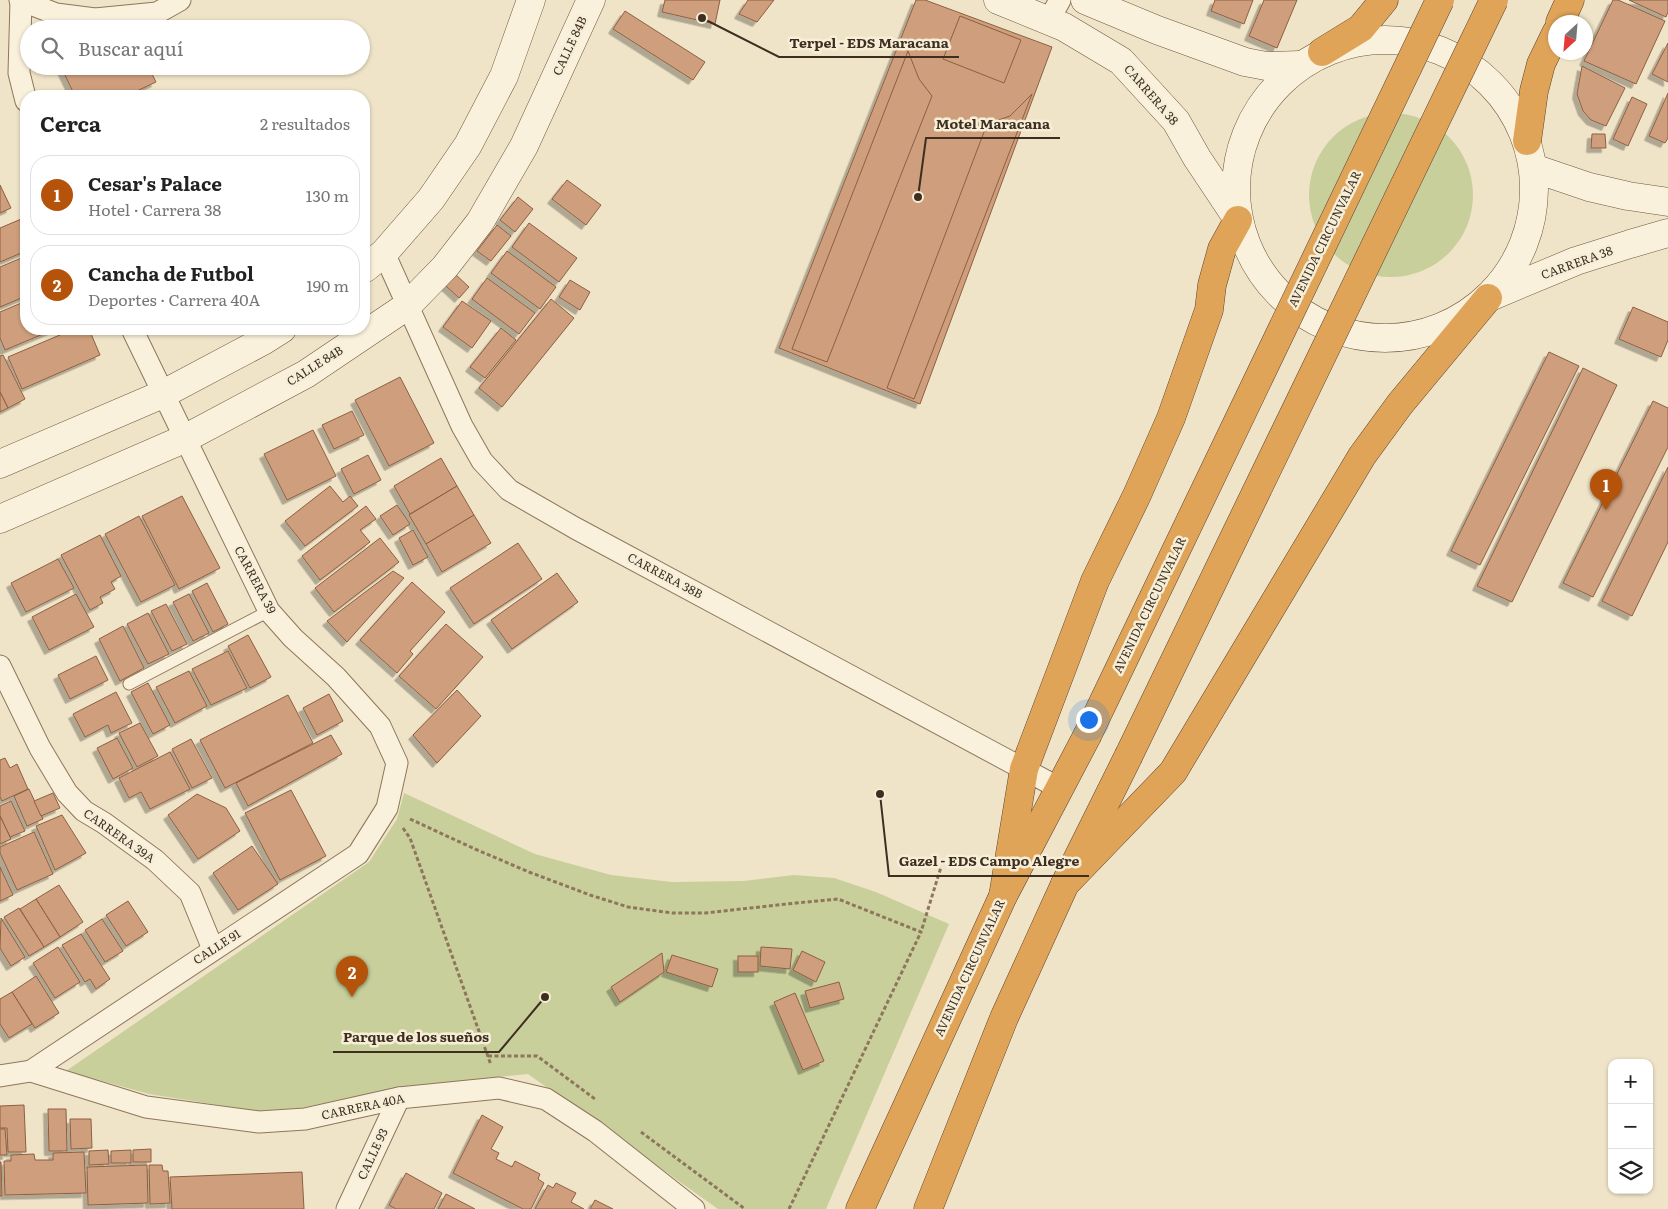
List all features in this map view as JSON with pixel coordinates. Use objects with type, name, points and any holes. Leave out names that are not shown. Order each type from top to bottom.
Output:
[{"type":"highway","points":[[1311,59],[1361,28],[1384,0]]},
{"type":"highway","name":"AVENIDA CIRCUNVALAR","points":[[860,1209],[1003,896],[1086,736],[1440,0]]},
{"type":"highway","points":[[928,1209],[1004,1018],[1065,884],[1494,0]]},
{"type":"highway","points":[[1563,15],[1570,0]]},
{"type":"highway","points":[[1527,141],[1534,91],[1541,64],[1548,50]]},
{"type":"highway","points":[[1003,896],[1024,769],[1095,581],[1137,495],[1171,418],[1209,310],[1212,285],[1222,249],[1238,220]]},
{"type":"highway","points":[[1065,884],[1173,772],[1362,456],[1400,404],[1488,298]]},
{"type":"main road","points":[[374,261],[431,199],[468,145],[504,76],[531,0]]},
{"type":"main road","name":"CALLE 84B","points":[[370,331],[407,306],[445,267],[480,222],[524,146],[592,0]]},
{"type":"main road","name":"CARRERA 38","points":[[998,0],[1054,10],[1121,61],[1176,121],[1197,158],[1238,220]]},
{"type":"main road","points":[[1085,0],[1158,30],[1245,62],[1266,66],[1311,59],[1362,41],[1404,41],[1444,52],[1480,74],[1508,104],[1527,141],[1534,168],[1534,203],[1527,238],[1511,271],[1488,298],[1457,321],[1419,335],[1380,338],[1341,332],[1305,315],[1274,289],[1252,257],[1238,220],[1235,176],[1245,133],[1267,95],[1311,59]]},
{"type":"main road","points":[[1534,168],[1589,187],[1628,196],[1668,202]]},
{"type":"main road","name":"CARRERA 38","points":[[1488,298],[1576,261],[1668,233]]},
{"type":"main road","points":[[0,464],[163,394],[272,335]]},
{"type":"main road","name":"CALLE 84B","points":[[0,519],[184,439],[306,374],[364,335]]},
{"type":"street","points":[[20,20],[21,0],[56,14],[95,19],[157,13],[180,0]]},
{"type":"street","points":[[20,36],[19,73],[23,90]]},
{"type":"street","name":"CARRERA 38B","points":[[374,261],[407,306],[462,426],[482,461],[509,490],[575,528],[1059,788]]},
{"type":"street","name":"CARRERA 39","points":[[135,335],[269,611],[293,638],[336,677],[380,726],[397,763],[387,808]]},
{"type":"street","name":"CARRERA 39A","points":[[0,666],[40,748],[67,793],[84,811],[155,860],[190,893],[213,950]]},
{"type":"street","name":"CALLE 91","points":[[31,1071],[358,854],[387,808]]},
{"type":"street","name":"CARRERA 40A","points":[[0,1076],[31,1071],[146,1107],[258,1122],[305,1119],[398,1098],[499,1088],[546,1099],[595,1131],[694,1209]]},
{"type":"street","name":"CALLE 93","points":[[351,1207],[398,1098]]},
{"type":"lane","points":[[129,684],[269,611]]},
{"type":"path","points":[[387,808],[529,872],[628,907],[672,914],[705,913],[838,899],[921,932]]},
{"type":"path","points":[[387,808],[410,838],[499,1088]]},
{"type":"path","points":[[789,1209],[921,932],[941,867]]},
{"type":"green space","points":[[1383,113],[1399,113],[1422,119],[1437,127],[1449,137],[1459,149],[1467,164],[1473,187],[1473,203],[1467,226],[1459,241],[1449,253],[1437,263],[1422,271],[1399,277],[1383,277],[1360,271],[1345,263],[1323,241],[1313,219],[1309,203],[1309,187],[1315,164],[1323,149],[1345,127],[1367,117]]},
{"type":"green space","points":[[404,793],[535,854],[611,875],[672,882],[744,881],[794,875],[834,878],[876,892],[949,924],[826,1209],[718,1209],[528,1074],[401,1087],[301,1108],[256,1111],[149,1094],[66,1071],[369,862],[397,819]]},
{"type":"building","points":[[665,0],[720,0],[715,24],[662,12]]},
{"type":"building","points":[[748,0],[774,0],[757,22],[739,14]]},
{"type":"building","points":[[916,0],[925,0],[1052,47],[920,404],[779,348]]},
{"type":"building","points":[[1215,0],[1253,0],[1244,24],[1211,11]]},
{"type":"building","points":[[1264,0],[1297,0],[1277,48],[1249,36]]},
{"type":"building","points":[[1613,0],[1618,0],[1665,21],[1636,84],[1584,61],[1593,60],[1593,42]]},
{"type":"building","points":[[1629,0],[1668,0],[1668,12],[1666,17]]},
{"type":"building","points":[[625,11],[705,62],[693,80],[613,29]]},
{"type":"building","points":[[960,16],[1021,40],[1004,83],[943,59]]},
{"type":"building","points":[[1668,43],[1668,82],[1652,74]]},
{"type":"building","points":[[908,51],[919,79],[932,96],[827,362],[792,349]]},
{"type":"building","points":[[1582,66],[1625,88],[1606,126],[1591,120],[1583,111],[1577,94]]},
{"type":"building","points":[[65,75],[152,75],[156,82],[139,90],[72,90]]},
{"type":"building","points":[[1668,93],[1668,138],[1665,143],[1649,136]]},
{"type":"building","points":[[1032,94],[914,399],[887,388],[987,124],[1010,116]]},
{"type":"building","points":[[1632,97],[1647,104],[1628,146],[1613,139]]},
{"type":"building","points":[[1592,134],[1605,134],[1606,148],[1591,148]]},
{"type":"building","points":[[567,180],[601,205],[586,225],[552,199]]},
{"type":"building","points":[[0,185],[11,208],[0,213]]},
{"type":"building","points":[[518,197],[533,209],[515,232],[500,220]]},
{"type":"building","points":[[20,220],[20,254],[0,262],[0,228]]},
{"type":"building","points":[[529,223],[577,258],[559,282],[512,247]]},
{"type":"building","points":[[497,225],[511,236],[491,261],[477,251]]},
{"type":"building","points":[[507,251],[556,287],[540,309],[491,273]]},
{"type":"building","points":[[20,259],[20,299],[0,307],[0,267]]},
{"type":"building","points":[[455,274],[469,287],[459,298],[445,285]]},
{"type":"building","points":[[487,278],[535,313],[519,334],[472,299]]},
{"type":"building","points":[[570,280],[590,292],[580,310],[559,297]]},
{"type":"building","points":[[551,299],[574,318],[502,407],[479,388]]},
{"type":"building","points":[[462,301],[491,321],[472,348],[443,327]]},
{"type":"building","points":[[20,304],[20,335],[41,335],[5,350],[0,338],[0,312]]},
{"type":"building","points":[[1633,307],[1668,322],[1668,340],[1661,357],[1619,339]]},
{"type":"building","points":[[501,328],[516,340],[485,378],[470,367]]},
{"type":"building","points":[[60,335],[92,335],[100,355],[22,389],[8,357]]},
{"type":"building","points":[[1549,352],[1579,366],[1480,565],[1451,551]]},
{"type":"building","points":[[3,355],[25,399],[8,408],[0,392],[0,356]]},
{"type":"building","points":[[1583,368],[1617,385],[1512,602],[1477,586]]},
{"type":"building","points":[[400,377],[434,443],[389,466],[355,400]]},
{"type":"building","points":[[0,392],[8,408],[0,412]]},
{"type":"building","points":[[1653,401],[1668,408],[1668,447],[1593,597],[1563,583]]},
{"type":"building","points":[[352,411],[364,435],[334,449],[322,425]]},
{"type":"building","points":[[313,430],[336,476],[287,500],[264,454]]},
{"type":"building","points":[[368,455],[381,480],[354,494],[341,469]]},
{"type":"building","points":[[441,458],[457,486],[410,514],[394,486]]},
{"type":"building","points":[[1668,467],[1668,542],[1632,616],[1602,601]]},
{"type":"building","points":[[330,486],[343,502],[350,496],[358,506],[305,546],[285,521]]},
{"type":"building","points":[[457,486],[474,515],[426,544],[409,515]]},
{"type":"building","points":[[182,496],[220,568],[179,589],[142,516]]},
{"type":"building","points":[[397,505],[410,524],[393,535],[380,516]]},
{"type":"building","points":[[366,506],[376,519],[360,530],[370,542],[320,580],[302,556]]},
{"type":"building","points":[[474,515],[491,543],[442,572],[426,544]]},
{"type":"building","points":[[139,516],[175,585],[141,602],[105,534]]},
{"type":"building","points":[[413,530],[428,557],[413,565],[399,538]]},
{"type":"building","points":[[100,535],[121,576],[111,582],[115,589],[100,597],[103,603],[90,610],[61,555]]},
{"type":"building","points":[[380,538],[399,562],[334,612],[315,588]]},
{"type":"building","points":[[518,543],[542,579],[474,624],[450,588]]},
{"type":"building","points":[[58,559],[74,588],[26,612],[11,583]]},
{"type":"building","points":[[393,571],[404,578],[347,642],[327,621]]},
{"type":"building","points":[[557,573],[578,602],[512,649],[491,620]]},
{"type":"building","points":[[412,582],[445,612],[410,651],[413,654],[397,673],[360,640]]},
{"type":"building","points":[[207,583],[228,624],[213,632],[192,591]]},
{"type":"building","points":[[76,594],[94,627],[49,650],[32,617]]},
{"type":"building","points":[[189,594],[209,633],[193,641],[173,602]]},
{"type":"building","points":[[166,604],[187,644],[172,651],[151,611]]},
{"type":"building","points":[[148,613],[169,654],[148,664],[127,624]]},
{"type":"building","points":[[446,624],[483,657],[436,709],[399,676]]},
{"type":"building","points":[[123,626],[144,668],[120,681],[99,639]]},
{"type":"building","points":[[248,635],[271,677],[250,688],[228,646]]},
{"type":"building","points":[[228,651],[247,688],[211,705],[192,669]]},
{"type":"building","points":[[96,656],[108,680],[70,699],[58,675]]},
{"type":"building","points":[[189,671],[207,706],[175,723],[156,687]]},
{"type":"building","points":[[148,683],[170,725],[153,734],[131,692]]},
{"type":"building","points":[[457,690],[481,716],[437,763],[413,735]]},
{"type":"building","points":[[116,692],[132,723],[111,733],[108,725],[85,737],[73,714]]},
{"type":"building","points":[[329,694],[343,721],[317,735],[303,708]]},
{"type":"building","points":[[288,695],[313,743],[225,788],[200,740]]},
{"type":"building","points":[[140,723],[158,756],[137,767],[119,733]]},
{"type":"building","points":[[331,735],[342,754],[248,806],[236,783]]},
{"type":"building","points":[[117,738],[133,768],[113,779],[97,748]]},
{"type":"building","points":[[191,739],[212,778],[192,788],[172,749]]},
{"type":"building","points":[[170,752],[190,789],[150,809],[141,792],[129,798],[119,778]]},
{"type":"building","points":[[5,758],[10,768],[17,764],[28,789],[2,801],[0,797],[0,760]]},
{"type":"building","points":[[29,789],[43,819],[27,826],[14,796]]},
{"type":"building","points":[[291,790],[326,856],[280,880],[245,813]]},
{"type":"building","points":[[53,793],[60,808],[41,816],[34,801]]},
{"type":"building","points":[[197,794],[226,808],[240,831],[198,859],[168,815]]},
{"type":"building","points":[[11,801],[25,831],[10,837],[0,816],[0,806]]},
{"type":"building","points":[[62,815],[86,853],[55,870],[36,826]]},
{"type":"building","points":[[0,816],[11,839],[0,844]]},
{"type":"building","points":[[34,832],[53,874],[17,890],[0,853],[0,847]]},
{"type":"building","points":[[252,846],[278,884],[238,910],[213,873]]},
{"type":"building","points":[[0,867],[13,895],[0,901]]},
{"type":"building","points":[[59,885],[83,922],[60,937],[36,899]]},
{"type":"building","points":[[36,899],[60,937],[44,947],[20,909]]},
{"type":"building","points":[[128,901],[148,932],[126,946],[106,915]]},
{"type":"building","points":[[19,908],[44,947],[29,956],[4,917]]},
{"type":"building","points":[[1,918],[25,957],[11,966],[0,948]]},
{"type":"building","points":[[102,919],[123,951],[105,962],[85,930]]},
{"type":"building","points":[[81,934],[110,979],[96,989],[90,979],[85,982],[62,945]]},
{"type":"building","points":[[58,947],[80,982],[55,998],[33,963]]},
{"type":"building","points":[[761,947],[792,949],[790,969],[760,966]]},
{"type":"building","points":[[802,951],[825,962],[816,982],[793,970]]},
{"type":"building","points":[[662,953],[664,972],[620,1002],[611,987]]},
{"type":"building","points":[[672,955],[718,969],[712,987],[666,972]]},
{"type":"building","points":[[738,956],[758,956],[758,972],[738,972]]},
{"type":"building","points":[[36,976],[59,1013],[35,1028],[12,992]]},
{"type":"building","points":[[839,982],[844,999],[810,1008],[805,991]]},
{"type":"building","points":[[12,992],[32,1024],[9,1038],[0,1024],[0,999]]},
{"type":"building","points":[[795,993],[824,1061],[803,1070],[774,1002]]},
{"type":"building","points":[[24,1105],[26,1152],[8,1152],[7,1128],[0,1128],[0,1106]]},
{"type":"building","points":[[48,1109],[66,1109],[67,1151],[49,1151]]},
{"type":"building","points":[[482,1115],[503,1127],[491,1149],[499,1153],[496,1159],[512,1167],[515,1161],[540,1174],[538,1179],[544,1183],[531,1209],[523,1209],[453,1173]]},
{"type":"building","points":[[70,1119],[91,1119],[92,1148],[71,1149]]},
{"type":"building","points":[[0,1129],[5,1129],[7,1155],[0,1155]]},
{"type":"building","points":[[151,1149],[151,1162],[133,1162],[133,1150]]},
{"type":"building","points":[[108,1150],[109,1164],[89,1165],[89,1151]]},
{"type":"building","points":[[131,1150],[131,1163],[111,1163],[111,1151]]},
{"type":"building","points":[[84,1152],[86,1193],[5,1195],[4,1161],[11,1161],[11,1155],[34,1154],[35,1160],[53,1160],[53,1153]]},
{"type":"building","points":[[1,1162],[2,1196],[0,1196]]},
{"type":"building","points":[[147,1165],[148,1203],[88,1205],[87,1167]]},
{"type":"building","points":[[149,1165],[162,1165],[163,1171],[168,1171],[170,1203],[150,1204]]},
{"type":"building","points":[[302,1172],[304,1209],[172,1209],[170,1177]]},
{"type":"building","points":[[406,1173],[442,1193],[434,1209],[396,1209],[389,1205]]},
{"type":"building","points":[[556,1183],[576,1193],[571,1202],[584,1209],[535,1209],[548,1185],[553,1188]]},
{"type":"building","points":[[446,1194],[475,1209],[438,1209]]},
{"type":"building","points":[[595,1200],[613,1209],[590,1209]]},
{"type":"place","name":"Terpel - EDS Maracana","points":[[702,18]]},
{"type":"place","name":"Motel Maracana","points":[[918,197]]},
{"type":"place","name":"Cesar's Palace","points":[[1606,510]]},
{"type":"place","name":"Gazel - EDS Campo Alegre","points":[[880,794]]},
{"type":"place","name":"Cancha de Futbol","points":[[352,997]]},
{"type":"place","name":"Parque de los sueños","points":[[545,997]]}]
